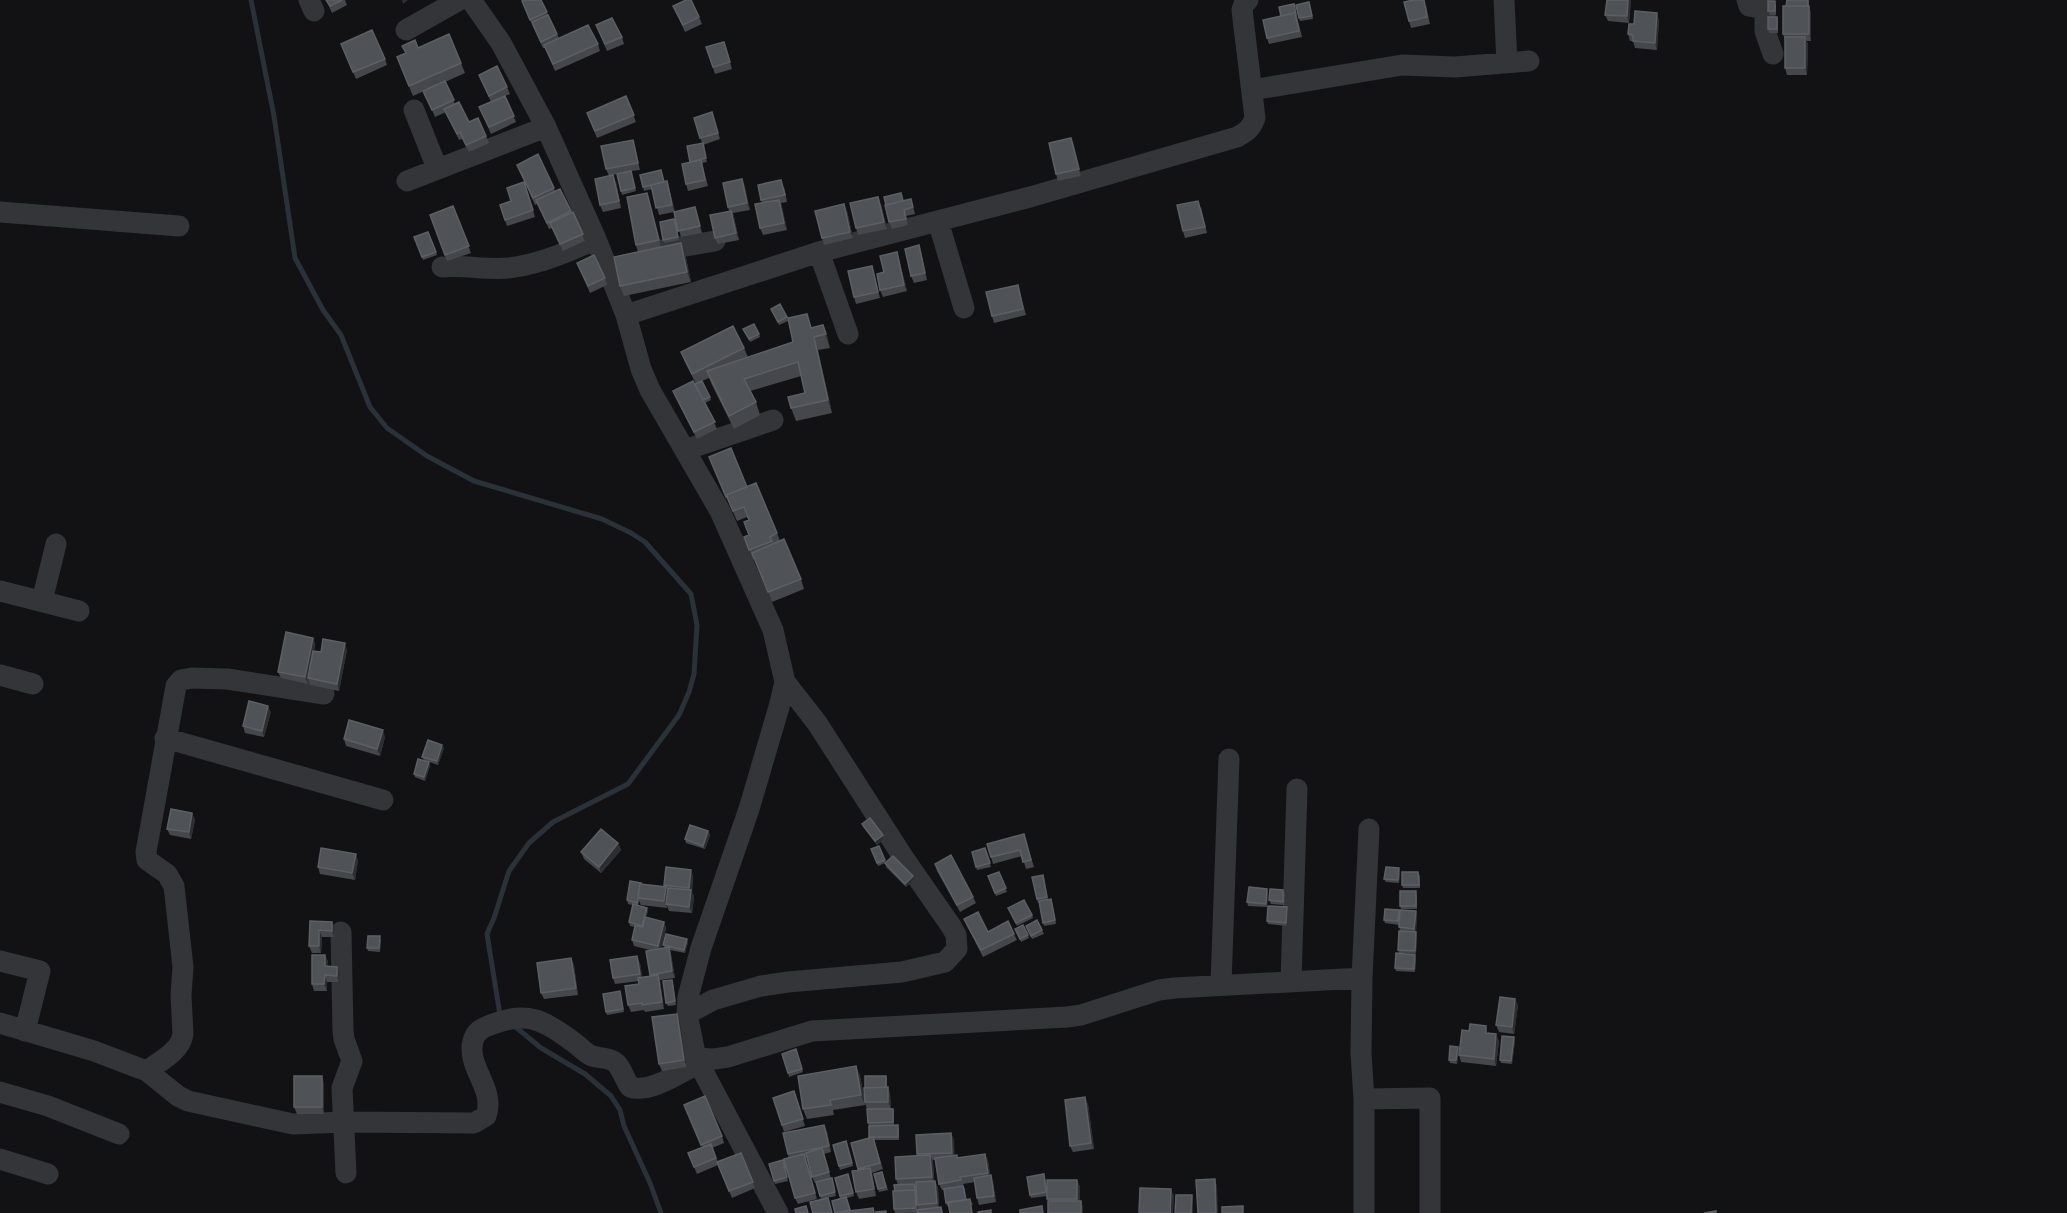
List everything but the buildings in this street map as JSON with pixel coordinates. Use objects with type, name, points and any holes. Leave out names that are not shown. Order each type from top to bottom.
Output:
[{"type":"street","points":[[406,30],[459,0]]},
{"type":"street","points":[[471,0],[501,44],[546,127],[596,239],[622,259],[626,315],[641,369],[650,390],[720,511],[773,630],[785,682],[817,723],[956,935],[957,949],[945,962],[902,972],[788,981],[761,986],[713,1000],[687,1014]]},
{"type":"street","points":[[626,315],[819,252],[1030,197],[1237,137],[1252,126],[1254,118],[1242,10],[1248,0]]},
{"type":"street","points":[[1504,0],[1507,63]]},
{"type":"street","points":[[1747,0],[1749,6],[1765,9],[1765,31],[1773,54]]},
{"type":"street","points":[[1252,90],[1402,65],[1455,67],[1528,61]]},
{"type":"street","points":[[414,110],[437,168]]},
{"type":"street","points":[[407,181],[546,127]]},
{"type":"street","points":[[0,212],[179,226]]},
{"type":"street","points":[[938,221],[964,308]]},
{"type":"street","points":[[442,267],[507,268],[569,252],[596,239]]},
{"type":"street","points":[[622,259],[715,241]]},
{"type":"street","points":[[819,252],[848,334]]},
{"type":"street","points":[[685,450],[774,420]]},
{"type":"street","points":[[42,601],[56,544]]},
{"type":"street","points":[[0,591],[79,610]]},
{"type":"street","points":[[0,675],[33,684]]},
{"type":"street","points":[[147,1071],[175,1050],[183,1034],[183,967],[174,886],[167,874],[147,861],[146,852],[176,687],[185,679],[227,679],[324,694]]},
{"type":"street","points":[[778,1213],[698,1060],[687,1014],[688,998],[701,948],[748,809],[785,682]]},
{"type":"street","points":[[165,738],[383,800]]},
{"type":"street","points":[[1221,984],[1229,759]]},
{"type":"street","points":[[1291,981],[1297,789]]},
{"type":"street","points":[[1364,1213],[1364,1099],[1361,1053],[1369,829]]},
{"type":"street","points":[[341,932],[344,1039],[352,1061],[342,1088],[346,1173]]},
{"type":"street","points":[[0,961],[40,971],[25,1030]]},
{"type":"street","points":[[0,1023],[94,1051],[147,1071],[178,1096],[201,1105],[281,1122],[308,1124],[474,1123],[487,1113],[487,1092],[472,1053],[472,1044],[479,1029],[522,1017],[541,1020],[590,1055],[613,1061],[630,1087],[643,1090],[657,1085],[698,1060],[728,1057],[812,1031],[1067,1017],[1159,990],[1221,984],[1362,978]]},
{"type":"street","points":[[0,1092],[48,1106],[119,1134]]},
{"type":"street","points":[[1364,1099],[1437,1098],[1430,1213]]},
{"type":"street","points":[[0,1159],[48,1174]]},
{"type":"waterway","points":[[251,0],[274,116],[295,258],[323,310],[341,335],[370,407],[387,428],[427,456],[474,481],[602,519],[631,533],[645,542],[691,594],[697,625],[694,674],[679,715],[628,784],[553,822],[529,843],[509,871],[487,934],[502,1016]]},
{"type":"waterway","points":[[512,1024],[541,1048],[585,1074],[611,1096],[620,1110],[624,1126],[661,1213]]}]
